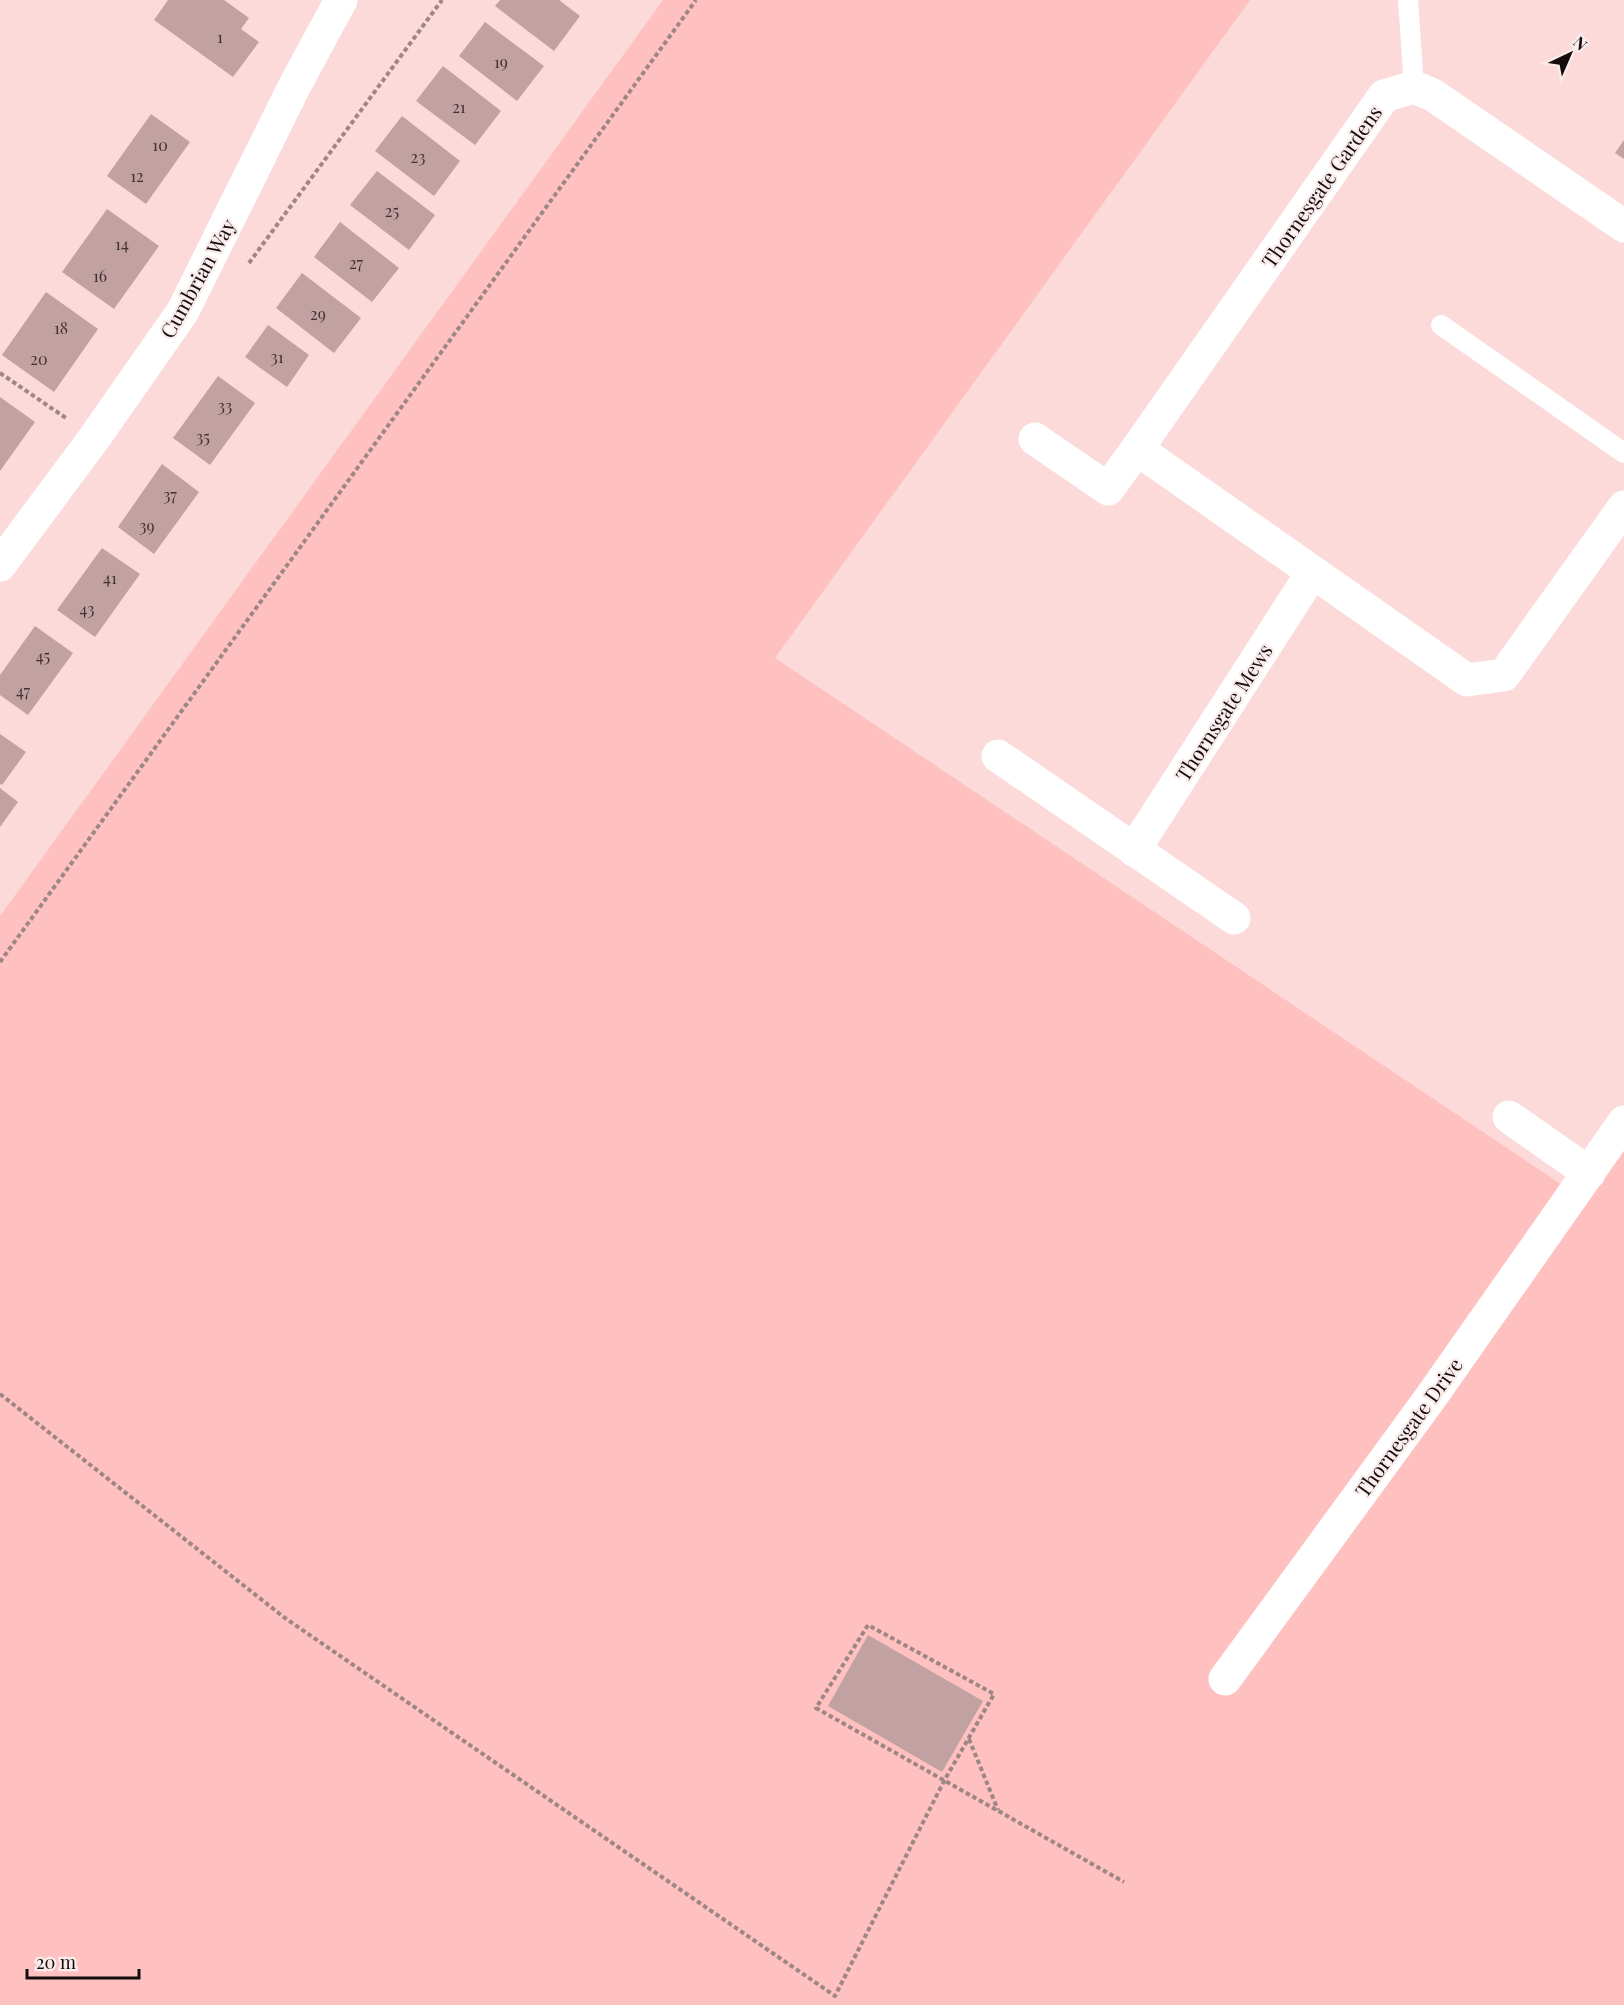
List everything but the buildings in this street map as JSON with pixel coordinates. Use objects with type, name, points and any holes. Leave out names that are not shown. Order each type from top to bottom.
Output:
[{"type":"street","name":"Cumbrian Way","points":[[0,565],[95,437],[183,311],[337,1]]},
{"type":"street","points":[[1414,87],[1433,95],[1624,226]]},
{"type":"street","name":"Thornesgate Gardens","points":[[1035,439],[1108,489],[1384,96],[1414,87]]},
{"type":"street","points":[[1137,449],[1467,680],[1504,675],[1624,507]]},
{"type":"street","name":"Thornsgate Mews","points":[[1134,850],[1312,573]]},
{"type":"street","points":[[998,756],[1234,918]]},
{"type":"street","points":[[1509,1117],[1589,1173]]},
{"type":"street","name":"Thornesgate Drive","points":[[1226,1679],[1431,1397],[1624,1122]]},
{"type":"lane","points":[[1408,0],[1414,87]]},
{"type":"lane","points":[[1441,325],[1624,453]]},
{"type":"path","points":[[243,273],[442,0]]},
{"type":"path","points":[[0,962],[696,0]]},
{"type":"path","points":[[0,373],[95,437]]},
{"type":"path","points":[[0,1394],[285,1618],[835,1996],[944,1781],[994,1694],[868,1625],[816,1708],[944,1781],[1124,1882]]},
{"type":"path","points":[[968,1738],[998,1811]]},
{"type":"shaded area","points":[[663,0],[1250,0],[775,658],[1574,1193],[1624,1122],[1624,2005],[0,2005],[0,916]]}]
